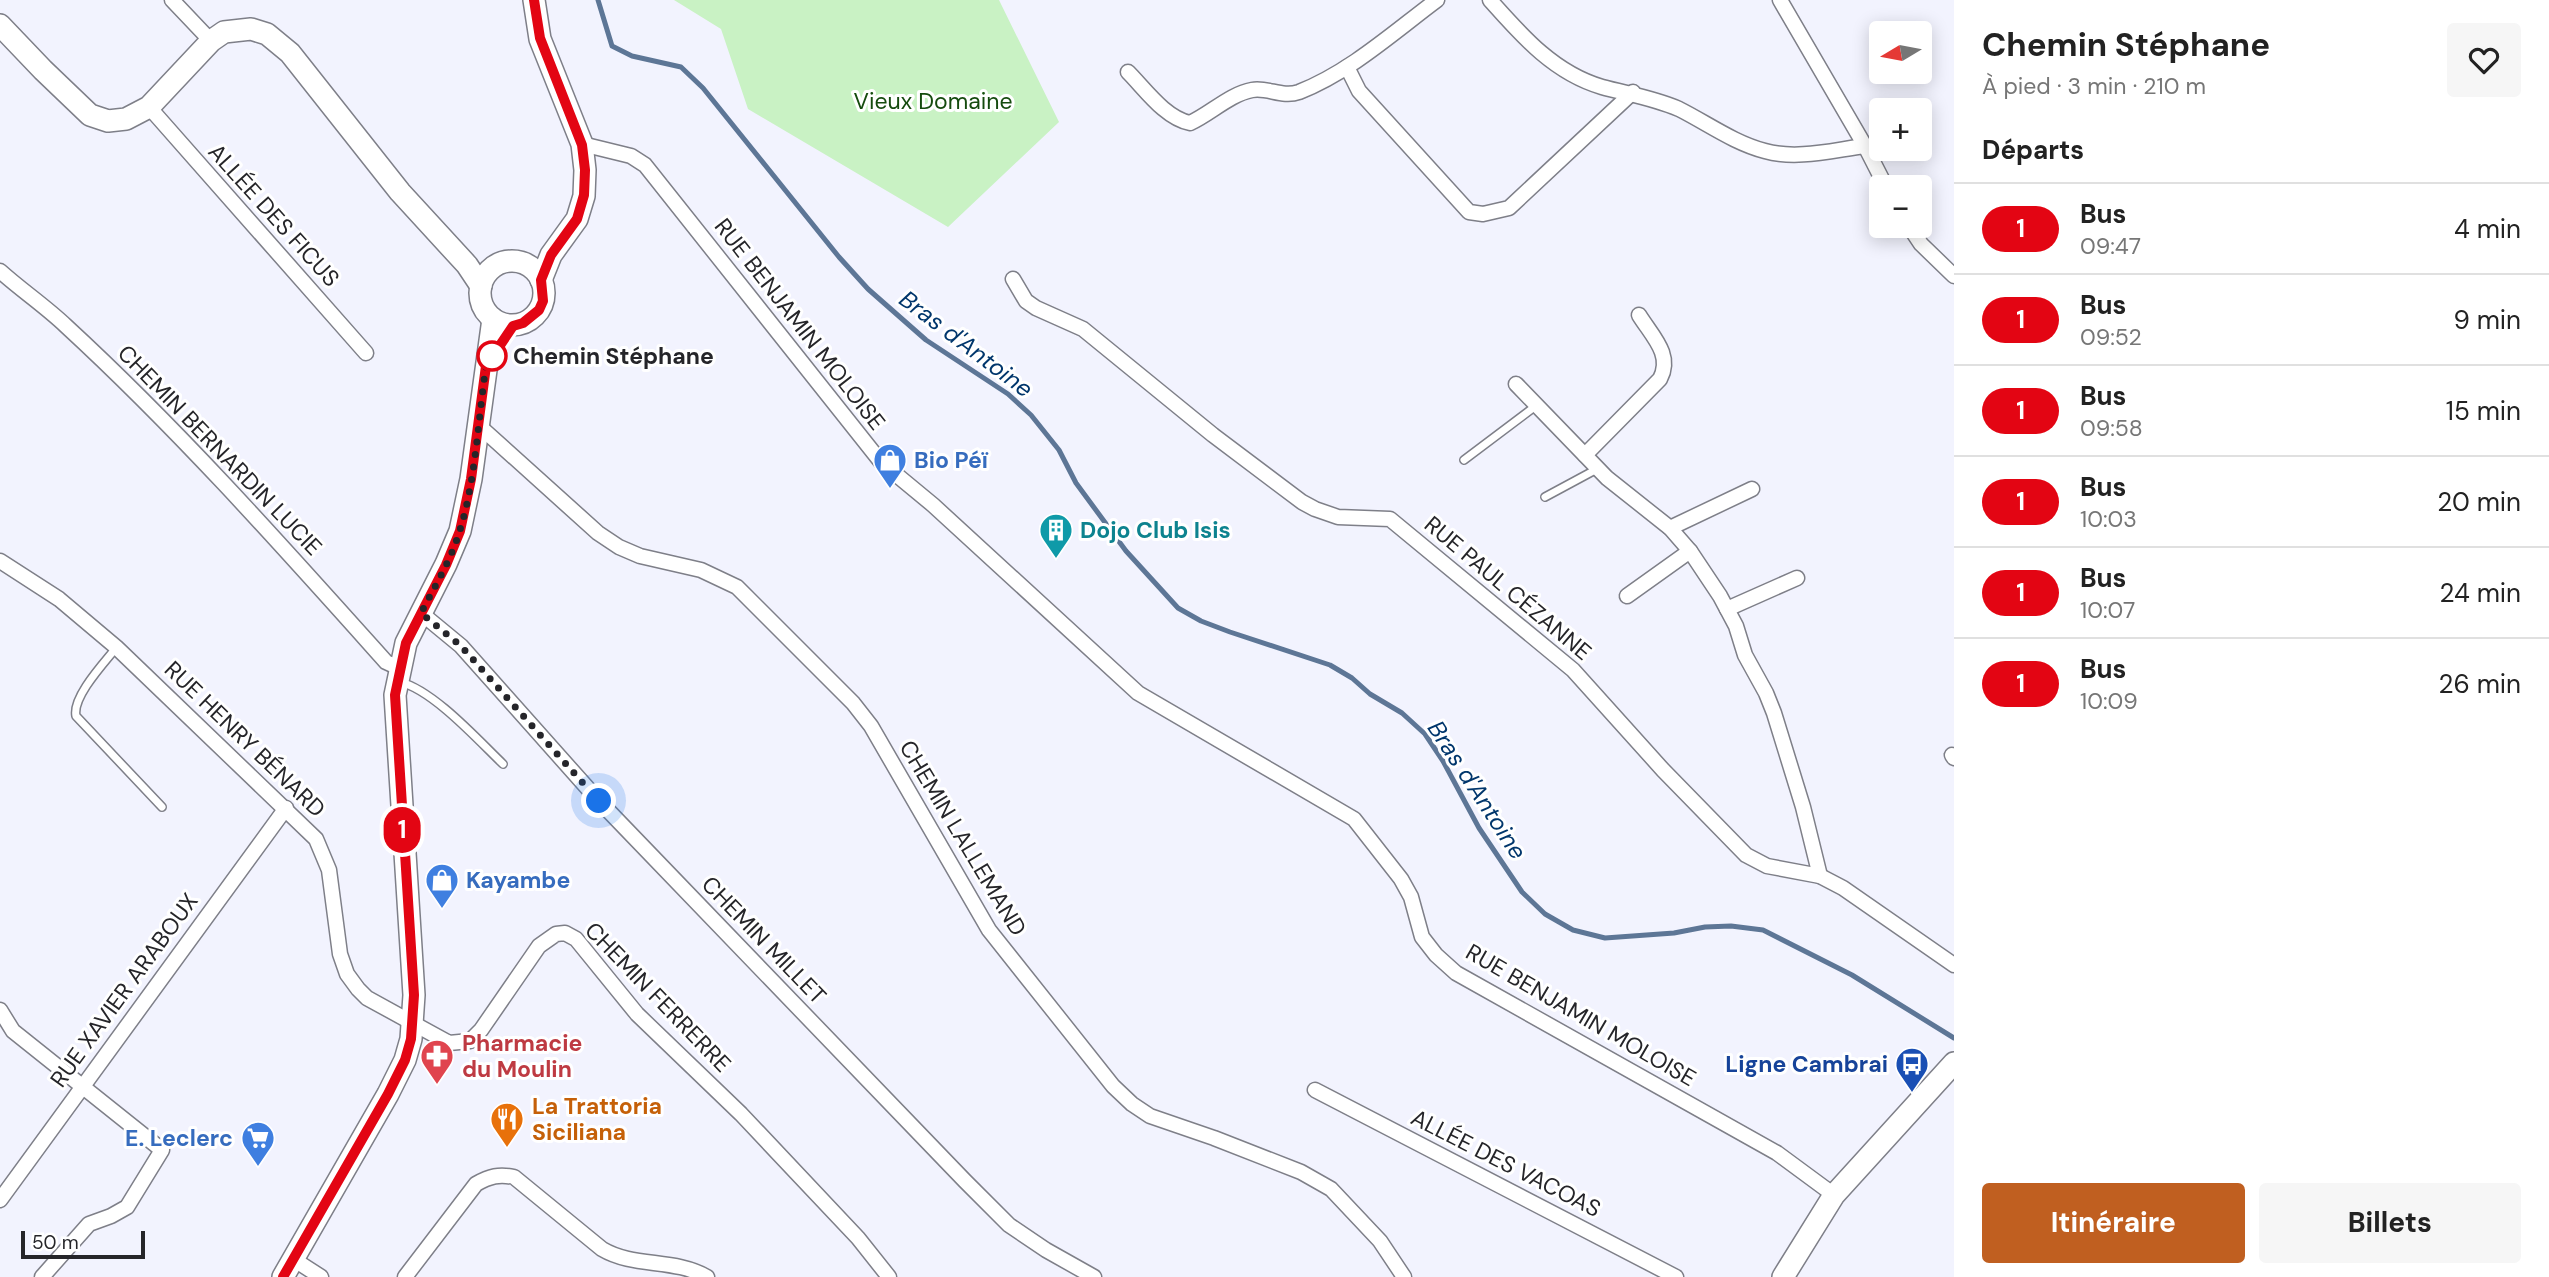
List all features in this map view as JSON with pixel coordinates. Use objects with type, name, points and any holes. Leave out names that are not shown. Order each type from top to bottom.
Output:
[{"type":"main road","points":[[534,0],[540,38],[582,145],[585,170],[582,206],[577,219],[535,273]]},
{"type":"main road","points":[[0,25],[90,115],[108,121],[126,119],[149,107],[211,41],[224,33],[251,29],[267,34],[290,52],[400,192],[467,265],[486,277]]},
{"type":"main road","points":[[514,261],[535,273],[543,301],[539,310],[523,323],[503,322],[482,304],[486,277],[507,262],[514,261]]},
{"type":"main road","points":[[288,1268],[405,1060],[413,1022],[414,995],[395,695],[406,643],[446,565],[460,531],[471,479],[486,366],[503,322]]},
{"type":"main road","points":[[1783,1277],[1834,1195],[1954,1063]]},
{"type":"street","points":[[172,0],[211,41]]},
{"type":"street","points":[[1128,72],[1170,114],[1190,122],[1254,89],[1285,95],[1298,92],[1347,67],[1437,0]]},
{"type":"street","points":[[1490,0],[1521,35],[1547,58],[1572,74],[1602,86],[1677,108],[1734,139],[1765,152],[1794,155],[1866,146]]},
{"type":"street","points":[[1780,0],[1866,146],[1880,175]]},
{"type":"street","points":[[1347,67],[1359,91],[1469,212],[1483,214],[1497,213],[1509,208],[1633,93]]},
{"type":"street","name":"ALLÉE DES FICUS","points":[[149,107],[366,353]]},
{"type":"street","name":"RUE BENJAMIN MOLOISE","points":[[582,145],[631,156],[645,165],[881,462],[933,505],[1138,693],[1354,819],[1401,879],[1411,897],[1422,937],[1436,955],[1456,972],[1777,1153],[1834,1195]]},
{"type":"street","points":[[1917,238],[1954,276]]},
{"type":"street","name":"CHEMIN BERNARDIN LUCIE","points":[[0,271],[63,324],[119,377],[259,520],[398,675]]},
{"type":"street","name":"RUE PAUL CÉZANNE","points":[[1013,279],[1026,301],[1083,329],[1213,435],[1302,502],[1338,517],[1390,519],[1573,670],[1725,837],[1746,855],[1767,866],[1820,876],[1843,888],[1954,965]]},
{"type":"street","points":[[1585,455],[1654,386],[1665,369],[1661,350],[1639,315]]},
{"type":"street","points":[[1516,384],[1598,469],[1670,528],[1689,551],[1727,609],[1741,637],[1745,655],[1774,713],[1803,807],[1820,876]]},
{"type":"street","name":"CHEMIN LALLEMAND","points":[[477,424],[598,533],[619,547],[640,556],[701,570],[737,587],[853,703],[871,726],[989,930],[1113,1086],[1132,1104],[1150,1116],[1301,1172],[1331,1189],[1380,1241],[1404,1277]]},
{"type":"street","points":[[1670,528],[1752,489]]},
{"type":"street","points":[[1627,596],[1689,551]]},
{"type":"street","name":"RUE HENRY BÉNARD","points":[[0,561],[59,599],[116,647],[316,839],[326,858],[340,954],[346,974],[367,998],[413,1022]]},
{"type":"street","points":[[1727,609],[1797,578]]},
{"type":"street","name":"CHEMIN MILLET","points":[[421,613],[461,646],[599,801],[1009,1225],[1094,1277]]},
{"type":"street","name":"RUE XAVIER ARABOUX","points":[[0,1200],[286,808]]},
{"type":"street","name":"CHEMIN FERRERRE","points":[[413,1022],[449,1043],[470,1041],[481,1030],[539,946],[555,934],[571,936],[637,1014],[741,1114],[858,1238],[889,1277]]},
{"type":"street","points":[[0,1010],[13,1031],[162,1150],[127,1207],[89,1224],[42,1277]]},
{"type":"street","name":"ALLÉE DES VACOAS","points":[[1315,1090],[1676,1277]]},
{"type":"street","points":[[405,1277],[476,1184],[501,1174],[514,1177],[615,1257],[676,1266],[707,1277]]},
{"type":"street","points":[[288,1268],[321,1277]]},
{"type":"lane","points":[[1464,460],[1536,405]]},
{"type":"lane","points":[[1545,497],[1598,469]]},
{"type":"lane","points":[[116,647],[77,702],[76,716],[162,807]]},
{"type":"lane","points":[[398,675],[453,717],[503,764]]},
{"type":"green space","name":"Vieux Domaine","points":[[674,0],[999,0],[1059,122],[948,227],[748,109],[721,29]]},
{"type":"waterway","name":"Bras d'Antoine","points":[[598,0],[612,46],[632,56],[681,67],[703,88],[839,257],[868,289],[926,340],[1008,394],[1031,415],[1059,450],[1076,483],[1126,551],[1178,608],[1201,621],[1230,632],[1330,665],[1402,713],[1425,734],[1443,761],[1479,828],[1522,892],[1545,914],[1573,930],[1605,938],[1674,933],[1705,927],[1731,926],[1763,930],[1852,975],[1954,1038]]},
{"type":"bus line","name":"1","points":[[283,1277],[388,1094],[405,1060],[411,1039],[414,995],[395,695],[399,668],[406,643],[446,565],[460,531],[471,479],[486,366],[513,326],[532,318],[539,310],[544,290],[541,280],[551,255],[577,219],[582,206],[585,170],[582,145],[540,38],[534,0]]},
{"type":"place","name":"Chemin Stéphane","points":[[492,356]]},
{"type":"place","name":"Bio Péï","points":[[890,490]]},
{"type":"place","name":"Dojo Club Isis","points":[[1056,560]]},
{"type":"place","name":"Kayambe","points":[[442,910]]},
{"type":"place","name":"Pharmacie du Moulin","points":[[437,1086]]},
{"type":"place","name":"Ligne Cambrai","points":[[1912,1094]]},
{"type":"place","name":"La Trattoria Siciliana","points":[[507,1149]]},
{"type":"place","name":"E. Leclerc","points":[[258,1168]]},
{"type":"route","points":[[492,356],[486,366],[471,479],[460,531],[421,613],[461,646],[599,801]]}]
